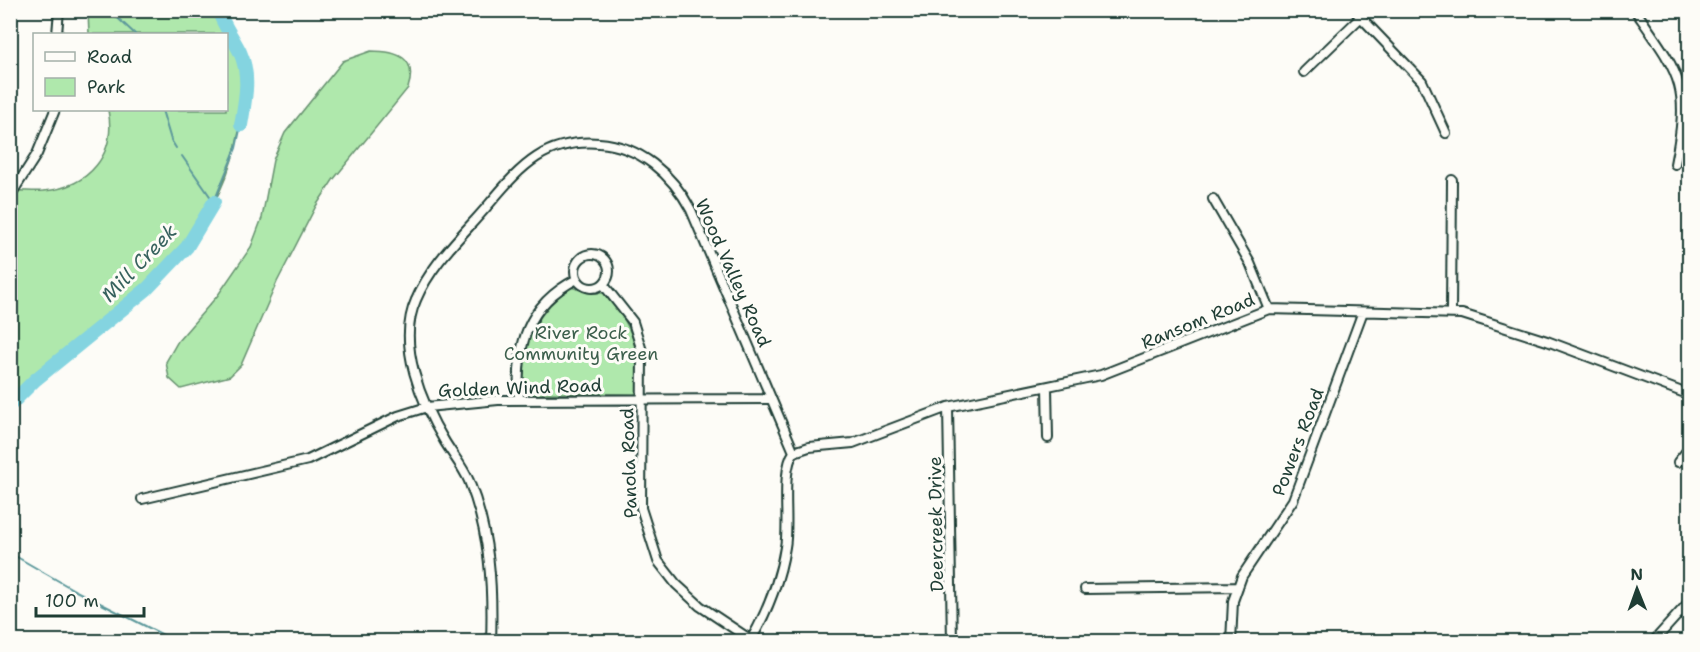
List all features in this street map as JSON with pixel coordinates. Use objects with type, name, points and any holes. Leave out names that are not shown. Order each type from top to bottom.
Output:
[{"type":"street","points":[[57,33],[59,10]]},
{"type":"street","points":[[1354,10],[1422,81],[1446,133]]},
{"type":"street","points":[[1635,10],[1669,59],[1680,82],[1683,124],[1675,164]]},
{"type":"street","points":[[1304,72],[1361,17]]},
{"type":"street","points":[[10,196],[37,154],[55,111]]},
{"type":"street","name":"Wood Valley Road","points":[[427,407],[413,365],[410,336],[415,302],[431,271],[528,161],[553,148],[589,142],[604,144],[642,156],[668,177],[682,193],[771,399],[792,454]]},
{"type":"street","points":[[1451,312],[1452,180]]},
{"type":"street","points":[[1213,199],[1250,263],[1269,309]]},
{"type":"street","points":[[595,254],[605,260],[608,266],[607,278],[603,284],[589,287],[577,279],[575,272],[578,261],[584,256],[595,254]]},
{"type":"street","points":[[519,400],[519,356],[523,337],[543,304],[558,289],[577,279]]},
{"type":"street","name":"Panola Road","points":[[603,284],[633,322],[642,351],[641,508],[658,561],[676,584],[700,606],[752,641]]},
{"type":"street","name":"Ransom Road","points":[[792,454],[809,447],[853,442],[948,407],[1101,375],[1269,309],[1362,314],[1451,312],[1498,324],[1689,394]]},
{"type":"street","name":"Powers Road","points":[[1231,642],[1233,601],[1242,576],[1293,500],[1362,314]]},
{"type":"street","points":[[1047,387],[1048,438]]},
{"type":"street","name":"Golden Wind Road","points":[[142,499],[308,460],[398,416],[427,407],[519,400],[771,399]]},
{"type":"street","points":[[427,407],[468,480],[484,531],[492,588],[491,642]]},
{"type":"street","name":"Deercreek Drive","points":[[948,407],[952,642]]},
{"type":"street","points":[[1678,462],[1689,447]]},
{"type":"street","points":[[752,641],[782,564],[787,534],[787,469],[792,454]]},
{"type":"street","points":[[1085,589],[1238,587]]},
{"type":"street","points":[[1653,642],[1689,602]]},
{"type":"green space","points":[[88,11],[218,11],[240,53],[245,68],[246,90],[240,127],[229,168],[214,204],[194,235],[144,289],[54,364],[11,405],[11,191],[60,188],[86,175],[104,154],[110,126],[108,111],[228,111],[228,33],[89,33]]},
{"type":"green space","points":[[371,51],[397,55],[408,63],[410,78],[408,88],[333,180],[316,206],[277,282],[241,365],[230,376],[181,389],[169,378],[166,362],[178,341],[218,295],[251,247],[262,218],[273,160],[285,133],[343,61]]},
{"type":"green space","name":"River Rock Community Green","points":[[571,287],[590,293],[605,293],[622,316],[632,338],[637,361],[638,389],[635,394],[547,393],[527,397],[523,394],[523,362],[531,333],[547,308]]},
{"type":"waterway","points":[[109,10],[134,33]]},
{"type":"waterway","name":"Mill Creek","points":[[218,10],[240,52],[245,70],[246,88],[241,125]]},
{"type":"waterway","points":[[162,111],[171,140],[176,148]]},
{"type":"waterway","name":"Mill Creek","points":[[214,202],[236,148],[241,125]]},
{"type":"waterway","points":[[182,156],[214,202]]},
{"type":"waterway","name":"Mill Creek","points":[[10,405],[35,380],[147,289],[187,247],[214,202]]},
{"type":"waterway","points":[[10,553],[76,591],[177,642]]}]
